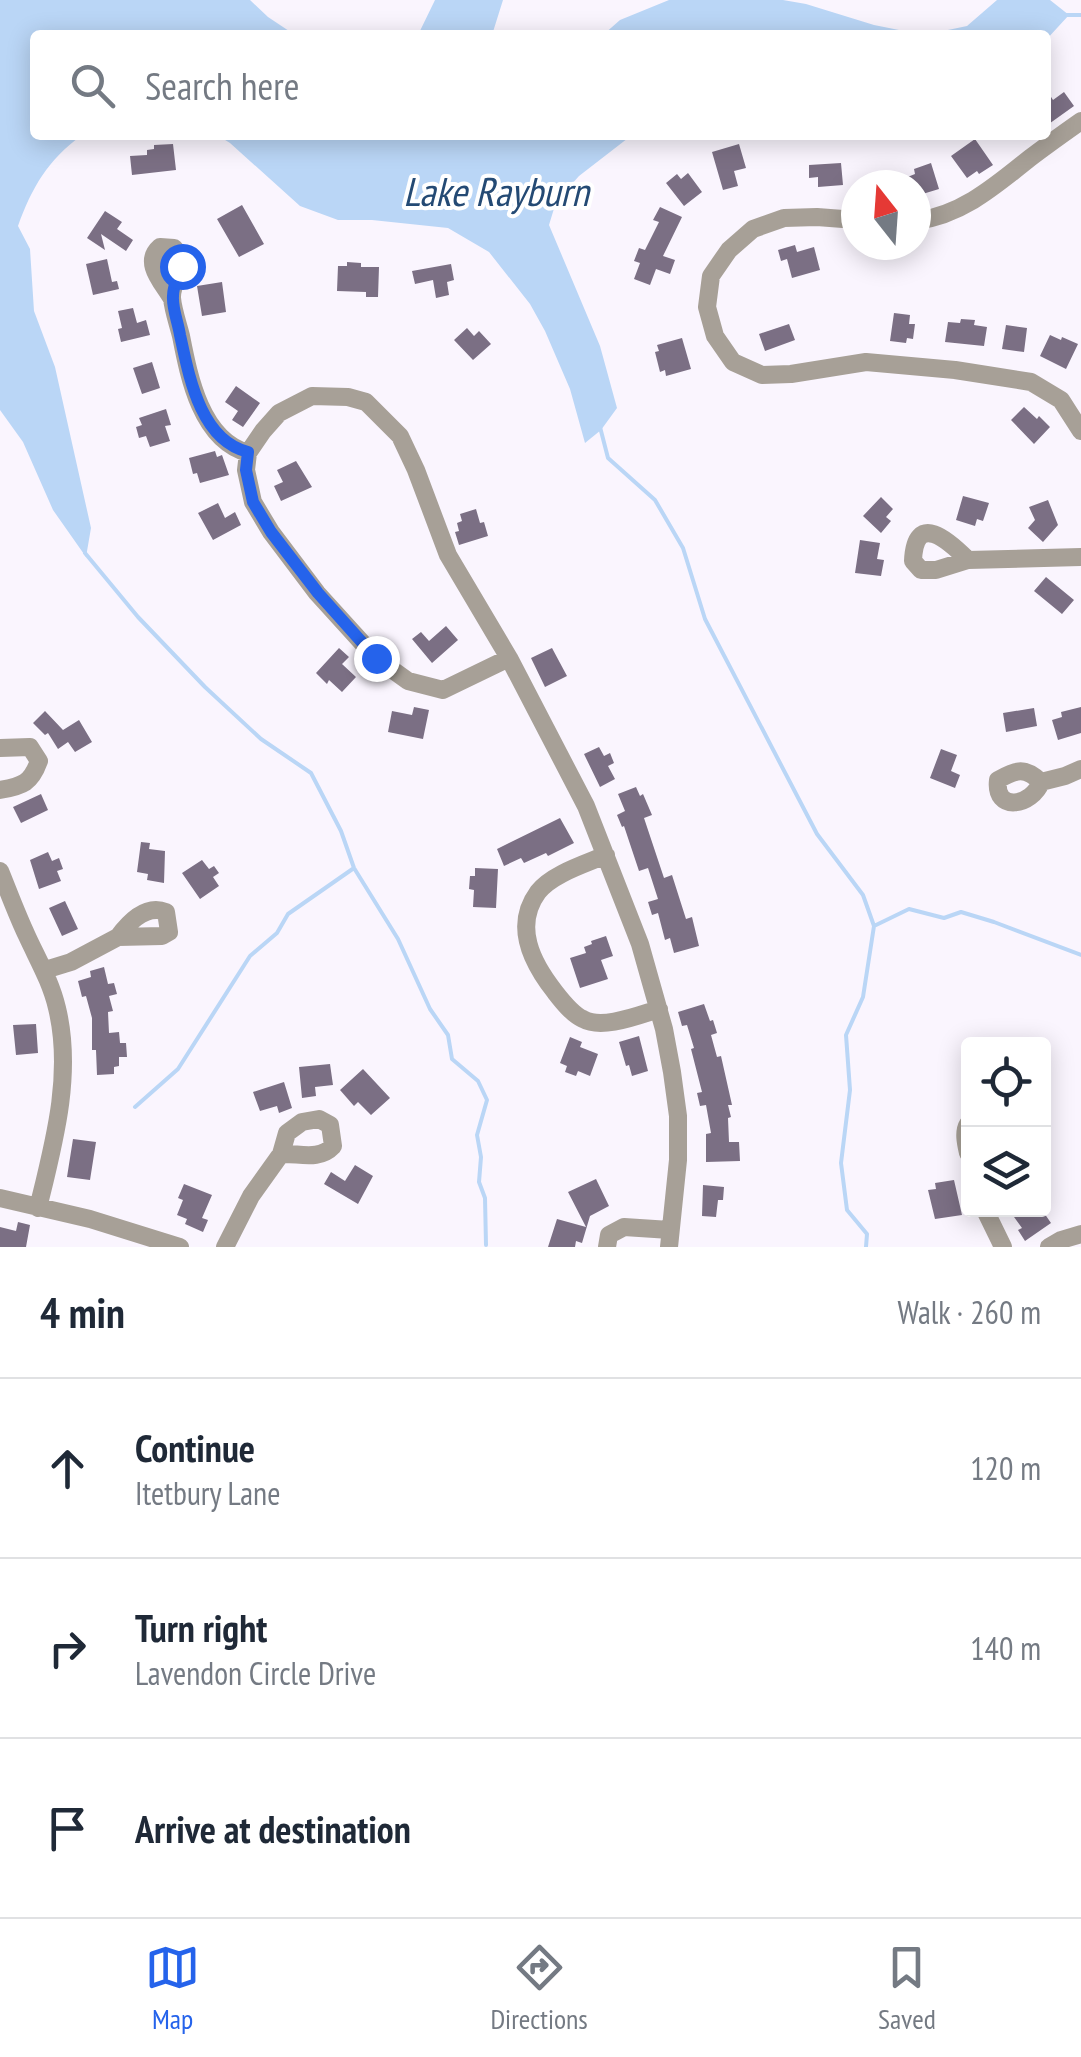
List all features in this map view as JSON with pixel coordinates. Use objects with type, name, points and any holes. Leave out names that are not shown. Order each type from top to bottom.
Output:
[{"type":"street","points":[[931,217],[954,212],[984,195],[1081,121]]},
{"type":"street","points":[[841,218],[784,218],[754,229],[728,250],[710,276],[707,307],[716,336],[732,362],[762,375],[866,362],[1031,382],[1060,400],[1081,431]]},
{"type":"street","points":[[172,300],[191,385],[202,412],[232,446],[248,452]]},
{"type":"street","points":[[509,658],[444,690],[408,681],[376,658],[327,605],[253,502],[246,470],[248,452],[279,413],[312,396],[348,397],[366,402],[400,436],[448,555],[509,658],[586,806],[606,855],[640,944],[659,1009],[678,1116],[670,1239],[624,1227],[609,1235],[607,1247]]},
{"type":"street","points":[[968,560],[1081,557]]},
{"type":"street","points":[[0,748],[30,747],[38,761],[34,776],[19,787],[0,790]]},
{"type":"street","points":[[1041,782],[1081,769]]},
{"type":"street","points":[[606,855],[540,889],[529,908],[526,932],[531,956],[545,980],[584,1021],[612,1022],[659,1009]]},
{"type":"street","points":[[0,872],[45,970],[63,1043],[64,1077],[38,1208]]},
{"type":"street","points":[[45,970],[118,938]]},
{"type":"street","points":[[225,1247],[251,1196],[280,1154]]},
{"type":"street","points":[[0,1198],[90,1219],[180,1247]]},
{"type":"street","points":[[988,1217],[1003,1247]]},
{"type":"street","points":[[1048,1247],[1081,1234]]},
{"type":"water","points":[[0,0],[250,0],[288,30],[30,30],[30,140],[76,140],[42,175],[18,226],[30,249],[34,311],[55,367],[91,528],[86,557],[53,510],[23,442],[0,410]]},
{"type":"water","points":[[435,0],[503,0],[494,30],[420,30]]},
{"type":"water","points":[[669,0],[783,0],[899,30],[609,30],[620,20]]},
{"type":"water","points":[[997,0],[1050,0],[1069,15],[1051,35],[1051,30],[948,30],[967,26]]},
{"type":"water","name":"Lake Rayburn","points":[[225,140],[626,140],[579,176],[556,202],[549,225],[600,346],[617,408],[601,430],[585,443],[570,389],[545,331],[530,304],[489,252],[448,228],[338,220],[300,206]]},
{"type":"building","points":[[1064,92],[1074,106],[1051,122],[1051,97],[1053,100]]},
{"type":"building","points":[[976,140],[993,165],[967,178],[951,156]]},
{"type":"building","points":[[173,144],[176,170],[132,175],[130,156],[147,155],[154,145]]},
{"type":"building","points":[[739,144],[746,168],[734,171],[738,186],[723,190],[712,152]]},
{"type":"building","points":[[841,163],[841,185],[818,187],[818,177],[809,178],[809,165]]},
{"type":"building","points":[[931,163],[939,189],[931,191],[931,170],[914,169]]},
{"type":"building","points":[[688,173],[702,192],[684,206],[666,183],[677,174],[681,179]]},
{"type":"building","points":[[242,205],[264,244],[239,257],[217,219]]},
{"type":"building","points":[[660,207],[682,217],[663,256],[675,260],[670,274],[656,269],[650,285],[634,279],[640,263],[634,261],[639,248],[645,250],[659,222],[653,220]]},
{"type":"building","points":[[105,211],[122,222],[117,229],[133,240],[126,251],[101,234],[105,250],[87,238]]},
{"type":"building","points":[[795,245],[797,252],[814,247],[820,270],[792,278],[787,259],[781,261],[778,250]]},
{"type":"building","points":[[107,259],[112,282],[117,281],[119,289],[93,295],[86,264]]},
{"type":"building","points":[[347,262],[379,267],[378,297],[366,297],[366,292],[337,291],[338,266],[347,266]]},
{"type":"building","points":[[451,264],[454,280],[447,282],[449,295],[436,298],[433,280],[415,284],[412,271]]},
{"type":"building","points":[[222,282],[226,312],[202,316],[197,286]]},
{"type":"building","points":[[133,308],[137,323],[146,320],[150,335],[121,342],[118,311]]},
{"type":"building","points":[[894,313],[910,315],[909,324],[915,324],[913,339],[907,338],[906,343],[890,341]]},
{"type":"building","points":[[961,319],[975,320],[974,325],[987,327],[984,346],[945,342],[948,322],[960,323]]},
{"type":"building","points":[[789,324],[795,340],[765,351],[759,334]]},
{"type":"building","points":[[1006,325],[1027,328],[1024,352],[1002,349]]},
{"type":"building","points":[[467,328],[474,336],[479,331],[491,344],[473,360],[454,340]]},
{"type":"building","points":[[1050,335],[1078,344],[1066,369],[1040,356]]},
{"type":"building","points":[[682,338],[691,369],[666,376],[665,370],[660,372],[657,345]]},
{"type":"building","points":[[152,362],[160,388],[142,394],[133,368]]},
{"type":"building","points":[[236,386],[260,403],[243,427],[232,420],[238,411],[225,402]]},
{"type":"building","points":[[1024,407],[1050,427],[1034,444],[1011,420]]},
{"type":"building","points":[[166,409],[171,425],[165,426],[170,441],[150,447],[146,436],[139,438],[139,418]]},
{"type":"building","points":[[215,451],[217,457],[222,455],[229,475],[200,483],[189,458]]},
{"type":"building","points":[[296,461],[312,487],[281,501],[274,486],[283,482],[277,470]]},
{"type":"building","points":[[963,496],[989,503],[983,521],[977,519],[975,526],[956,520]]},
{"type":"building","points":[[881,497],[893,509],[886,517],[891,521],[881,533],[863,516]]},
{"type":"building","points":[[1048,500],[1058,525],[1043,542],[1028,528],[1035,520],[1029,507]]},
{"type":"building","points":[[218,503],[225,518],[235,512],[241,525],[213,540],[198,513]]},
{"type":"building","points":[[476,509],[488,536],[459,545],[455,532],[459,531],[457,523],[462,521],[460,514]]},
{"type":"building","points":[[860,540],[880,543],[877,559],[884,560],[881,576],[855,573]]},
{"type":"building","points":[[1046,577],[1074,600],[1062,614],[1034,591]]},
{"type":"building","points":[[446,626],[458,640],[432,663],[412,639],[421,632],[429,641]]},
{"type":"building","points":[[339,648],[349,657],[342,664],[356,677],[342,692],[316,673]]},
{"type":"building","points":[[552,648],[567,676],[545,687],[531,658]]},
{"type":"building","points":[[414,707],[429,710],[423,739],[388,732],[392,711],[412,715]]},
{"type":"building","points":[[1081,707],[1081,733],[1058,740],[1052,720],[1062,717],[1061,712]]},
{"type":"building","points":[[1034,708],[1037,726],[1006,732],[1003,713]]},
{"type":"building","points":[[45,711],[63,730],[79,720],[92,742],[75,752],[68,742],[58,749],[48,733],[45,735],[33,723]]},
{"type":"building","points":[[599,747],[604,756],[610,753],[614,763],[608,766],[615,779],[600,787],[584,754]]},
{"type":"building","points":[[941,749],[957,755],[951,771],[960,775],[955,788],[930,778]]},
{"type":"building","points":[[636,787],[652,815],[644,818],[664,878],[672,875],[686,919],[692,917],[699,946],[674,953],[670,938],[665,940],[658,913],[652,915],[648,902],[658,899],[648,868],[639,871],[617,815],[625,811],[618,794]]},
{"type":"building","points":[[41,794],[48,810],[21,823],[13,807]]},
{"type":"building","points":[[560,818],[574,843],[548,856],[546,853],[524,863],[521,858],[504,866],[497,849]]},
{"type":"building","points":[[141,842],[150,843],[149,849],[165,851],[164,883],[147,880],[148,874],[137,872]]},
{"type":"building","points":[[48,852],[52,861],[59,858],[63,869],[57,871],[61,881],[39,889],[30,860]]},
{"type":"building","points":[[202,860],[219,873],[213,877],[219,886],[200,899],[182,873]]},
{"type":"building","points":[[475,868],[498,869],[496,908],[473,907],[474,890],[469,889]]},
{"type":"building","points":[[65,901],[78,929],[62,936],[49,908]]},
{"type":"building","points":[[606,936],[613,956],[601,960],[608,979],[580,988],[570,958],[586,953],[584,947],[591,941]]},
{"type":"building","points":[[104,967],[108,984],[114,983],[117,994],[109,996],[113,1011],[108,1012],[109,1033],[119,1032],[120,1043],[126,1043],[127,1057],[119,1057],[114,1074],[97,1075],[92,1018],[78,981],[91,977],[90,971]]},
{"type":"building","points":[[704,1004],[717,1033],[711,1035],[717,1057],[721,1056],[732,1105],[728,1105],[729,1142],[739,1142],[740,1161],[706,1162],[706,1134],[711,1133],[706,1105],[700,1106],[697,1093],[702,1092],[691,1049],[694,1048],[678,1012]]},
{"type":"building","points":[[36,1024],[38,1053],[16,1055],[13,1025]]},
{"type":"building","points":[[639,1036],[648,1071],[632,1076],[619,1042]]},
{"type":"building","points":[[570,1037],[582,1042],[580,1047],[598,1054],[590,1076],[578,1071],[576,1076],[565,1072],[567,1066],[560,1063]]},
{"type":"building","points":[[330,1064],[333,1085],[315,1087],[316,1096],[302,1098],[299,1067]]},
{"type":"building","points":[[363,1069],[390,1098],[371,1115],[358,1102],[354,1106],[340,1090]]},
{"type":"building","points":[[284,1082],[292,1108],[279,1113],[277,1106],[260,1111],[253,1092]]},
{"type":"building","points":[[73,1139],[96,1142],[90,1180],[67,1177]]},
{"type":"building","points":[[355,1165],[373,1176],[358,1204],[324,1184],[331,1172],[345,1181]]},
{"type":"building","points":[[596,1179],[609,1206],[590,1216],[582,1243],[576,1241],[575,1247],[548,1247],[557,1219],[586,1227],[568,1192]]},
{"type":"building","points":[[954,1180],[961,1215],[935,1219],[928,1190],[936,1189],[935,1183]]},
{"type":"building","points":[[184,1184],[212,1195],[202,1218],[208,1220],[203,1232],[185,1224],[187,1219],[177,1215]]},
{"type":"building","points":[[703,1185],[724,1187],[716,1217],[702,1216]]},
{"type":"building","points":[[1014,1217],[1047,1217],[1051,1223],[1025,1241],[1018,1230],[1022,1228]]},
{"type":"building","points":[[18,1222],[30,1225],[26,1247],[0,1247],[0,1227],[16,1231]]},
{"type":"waterway","points":[[1066,15],[1081,15]]},
{"type":"waterway","points":[[600,427],[608,458],[655,500],[683,548],[705,619],[817,834],[863,895],[874,926],[863,997],[846,1035],[850,1090],[841,1163],[847,1210],[867,1234],[866,1247]]},
{"type":"waterway","points":[[85,553],[138,617],[205,687],[261,739],[311,773],[341,831],[354,868],[398,939],[430,1009],[448,1035],[452,1059],[478,1081],[487,1100],[477,1135],[486,1245]]},
{"type":"waterway","points":[[135,1107],[178,1069],[250,956],[277,933],[288,914],[354,868]]},
{"type":"waterway","points":[[874,926],[909,909],[944,918],[961,912],[1081,955]]},
{"type":"route","points":[[182,266],[172,300],[191,385],[202,412],[232,446],[248,452],[246,470],[253,502],[271,532],[346,628],[376,658]]}]
